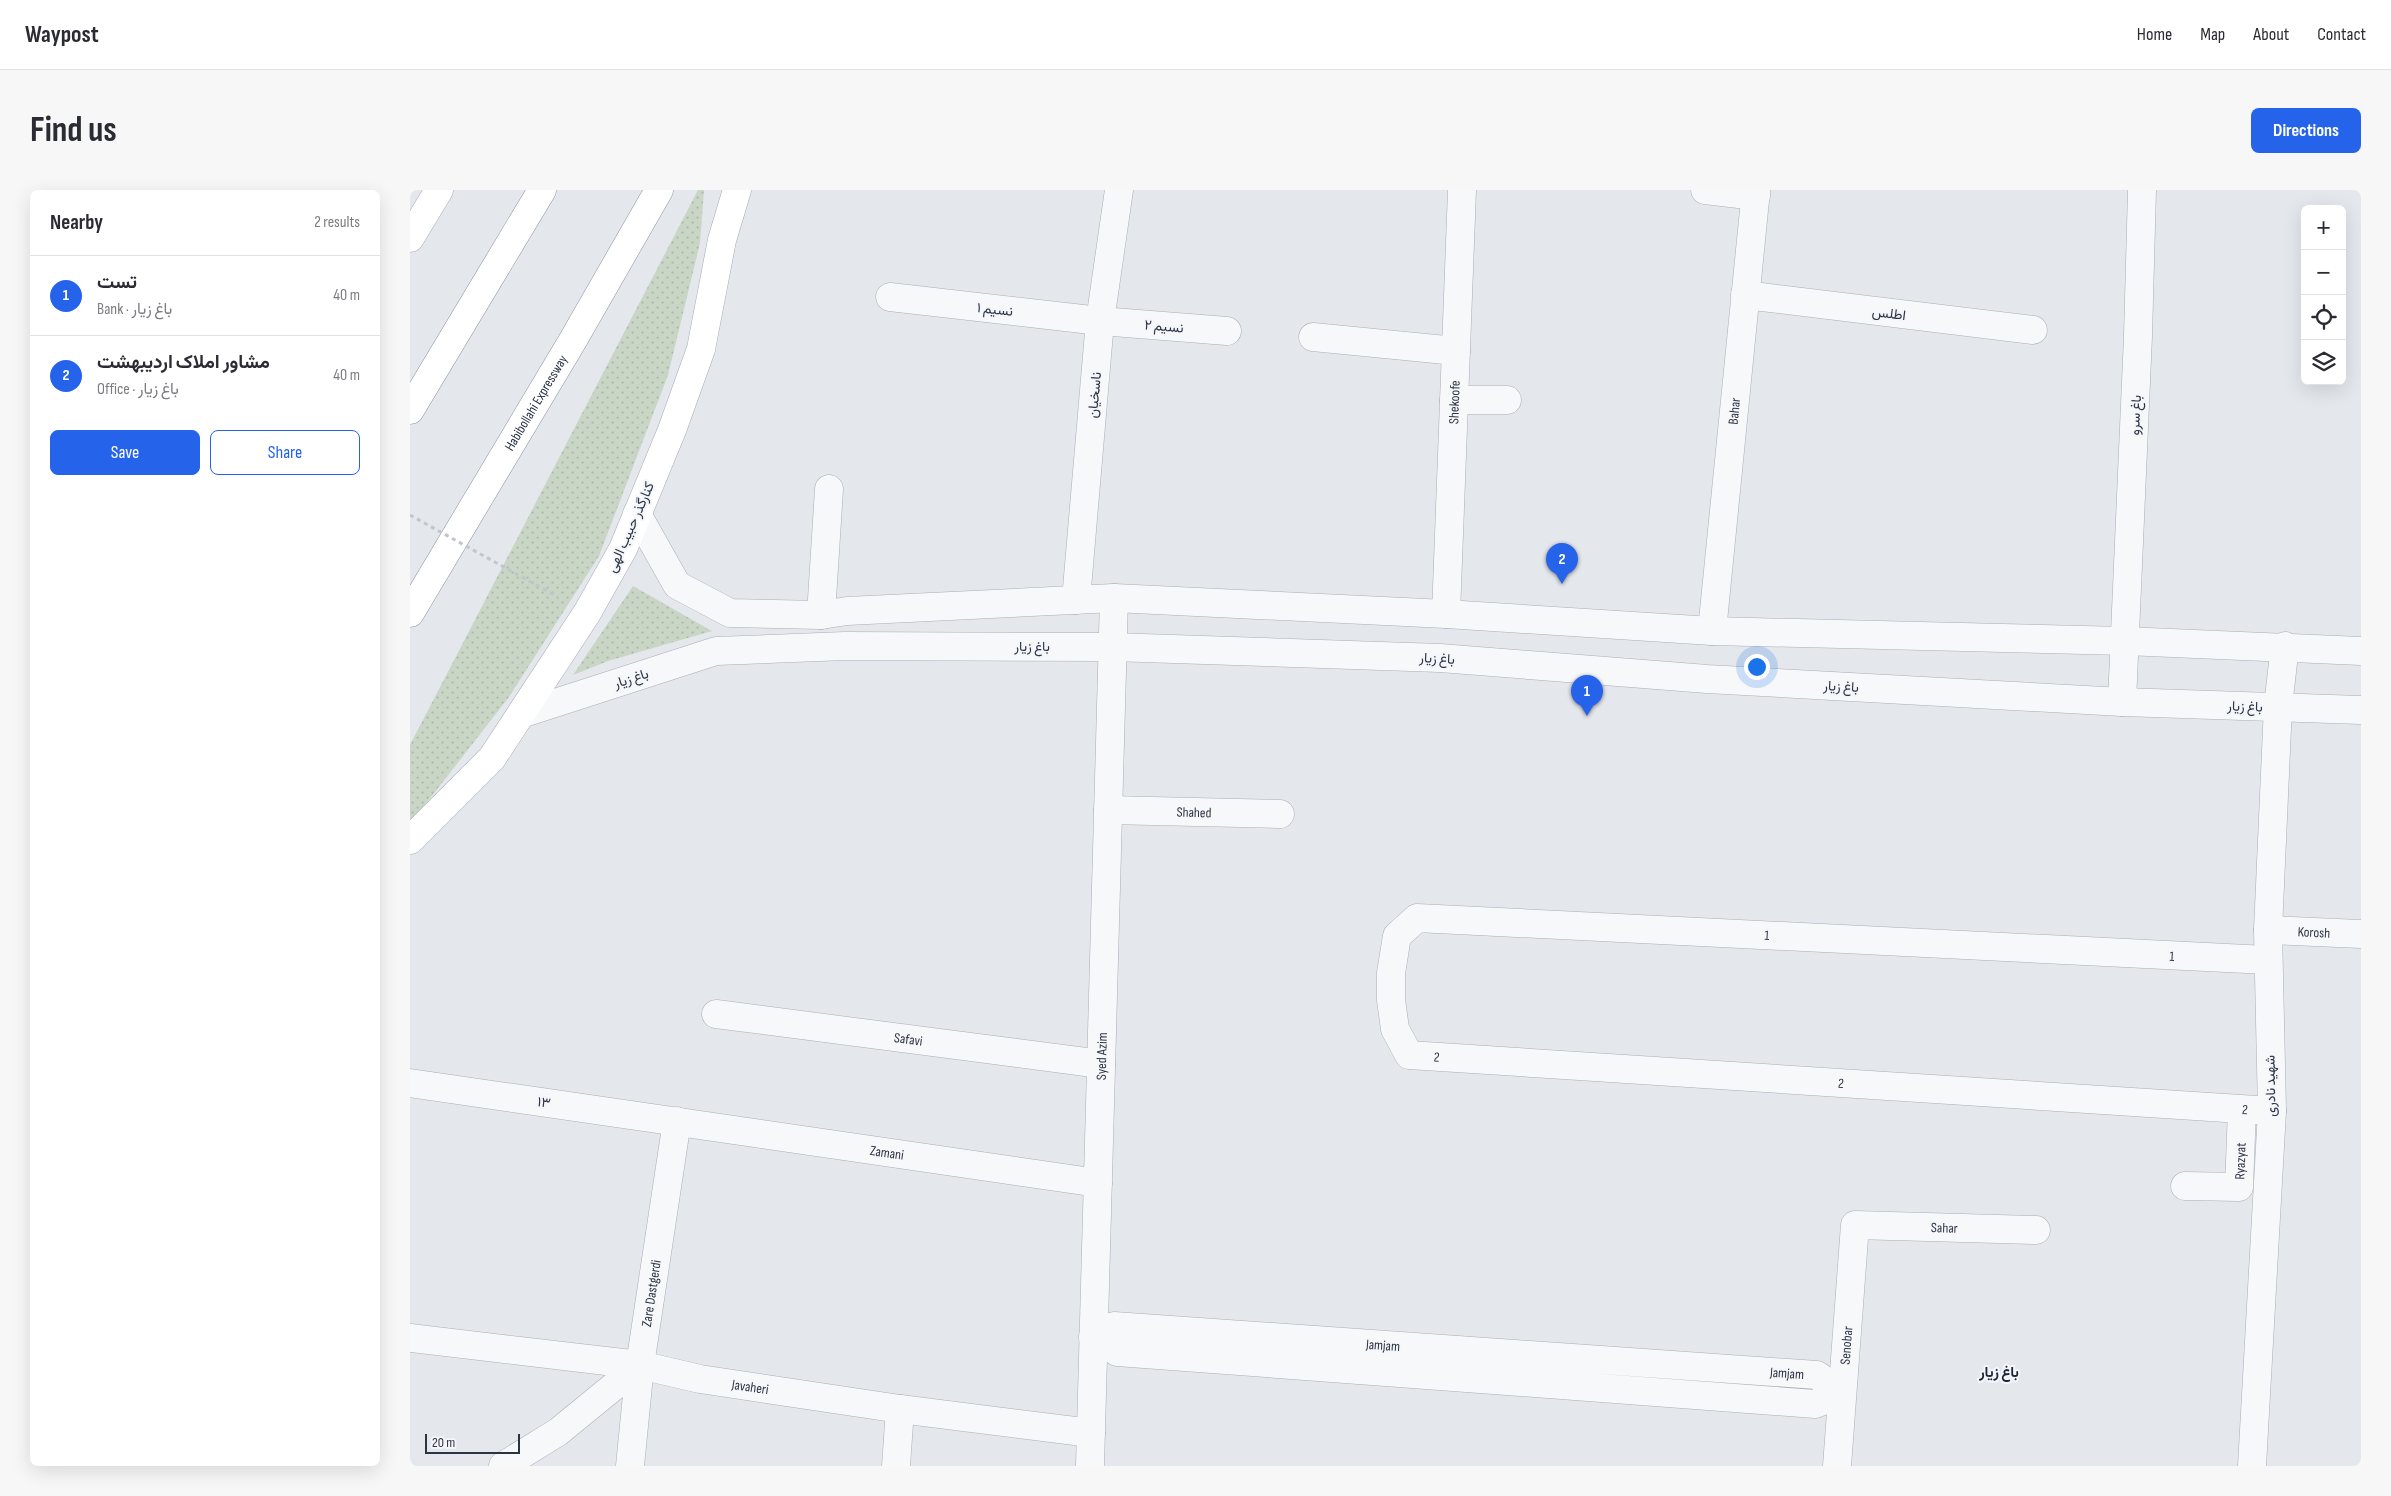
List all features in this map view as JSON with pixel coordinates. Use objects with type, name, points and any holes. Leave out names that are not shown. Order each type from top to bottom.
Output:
[{"type":"main road","points":[[410,238],[439,190]]},
{"type":"main road","points":[[410,410],[542,190]]},
{"type":"main road","name":"Habibollahi Expressway","points":[[410,613],[568,348],[659,190]]},
{"type":"main road","name":"کنارگذر حبیب الهی","points":[[410,840],[492,758],[588,613],[623,549],[672,430],[701,349],[722,240],[738,190]]},
{"type":"street","name":"ناسخیان","points":[[1076,600],[1100,321],[1118,190]]},
{"type":"street","name":"Shekoofe","points":[[1446,614],[1462,190]]},
{"type":"street","points":[[1705,190],[1756,193]]},
{"type":"street","name":"باغ سرو","points":[[2122,702],[2138,336],[2142,190]]},
{"type":"street","name":"Bahar","points":[[1712,631],[1756,193]]},
{"type":"street","name":"اطلس","points":[[1745,295],[2033,330]]},
{"type":"street","name":"نسیم ۱","points":[[890,297],[1100,321]]},
{"type":"street","name":"نسیم ۲","points":[[1100,321],[1227,331]]},
{"type":"street","points":[[1313,337],[1456,351]]},
{"type":"street","points":[[1454,400],[1507,400]]},
{"type":"street","points":[[828,489],[834,613],[845,646]]},
{"type":"street","points":[[638,514],[677,585],[730,612],[834,613],[1114,598],[1446,614],[1712,631],[2125,640],[2361,651]]},
{"type":"street","name":"Syed Azim","points":[[1090,1466],[1114,598]]},
{"type":"street","name":"باغ زیار","points":[[521,714],[716,650],[845,646],[1112,647],[1440,658],[1707,678],[2122,702],[2361,710]]},
{"type":"street","name":"شهید نادری","points":[[2252,1466],[2272,1111],[2267,960],[2278,706],[2285,646]]},
{"type":"street","name":"Shahed","points":[[1108,810],[1280,814]]},
{"type":"street","name":"1","points":[[1409,1055],[1395,1029],[1391,1000],[1391,973],[1397,936],[1418,918],[2267,960]]},
{"type":"street","name":"Korosh","points":[[2268,930],[2361,934]]},
{"type":"street","name":"Safavi","points":[[716,1014],[1101,1064]]},
{"type":"street","name":"2","points":[[1409,1055],[2272,1111]]},
{"type":"street","name":"۱۳","points":[[410,1083],[677,1121]]},
{"type":"street","name":"Ryazyat","points":[[2185,1186],[2239,1187],[2242,1110]]},
{"type":"street","name":"Zamani","points":[[677,1121],[1098,1183]]},
{"type":"street","name":"Zare Dastgerdi","points":[[630,1466],[640,1366],[677,1121]]},
{"type":"street","name":"Sahar","points":[[1854,1225],[2036,1230]]},
{"type":"street","name":"Senobar","points":[[1837,1466],[1854,1225]]},
{"type":"street","name":"Jamjam","points":[[1093,1338],[1114,1326],[1808,1375],[1818,1376],[1842,1393]]},
{"type":"street","name":"Javaheri","points":[[410,1338],[640,1366],[700,1379],[900,1409],[1091,1433]]},
{"type":"street","points":[[503,1466],[558,1432],[640,1366]]},
{"type":"street","points":[[896,1466],[900,1409]]},
{"type":"path","points":[[410,515],[558,597]]},
{"type":"green space","points":[[698,190],[704,190],[700,243],[668,375],[599,556],[509,697],[410,824],[410,745]]},
{"type":"green space","points":[[633,586],[712,631],[608,661],[573,675]]},
{"type":"place","name":"مشاور املاک اردیبهشت","points":[[1562,584]]},
{"type":"place","name":"تست","points":[[1587,716]]},
{"type":"district","name":"باغ زیار","points":[[1999,1372]]}]
